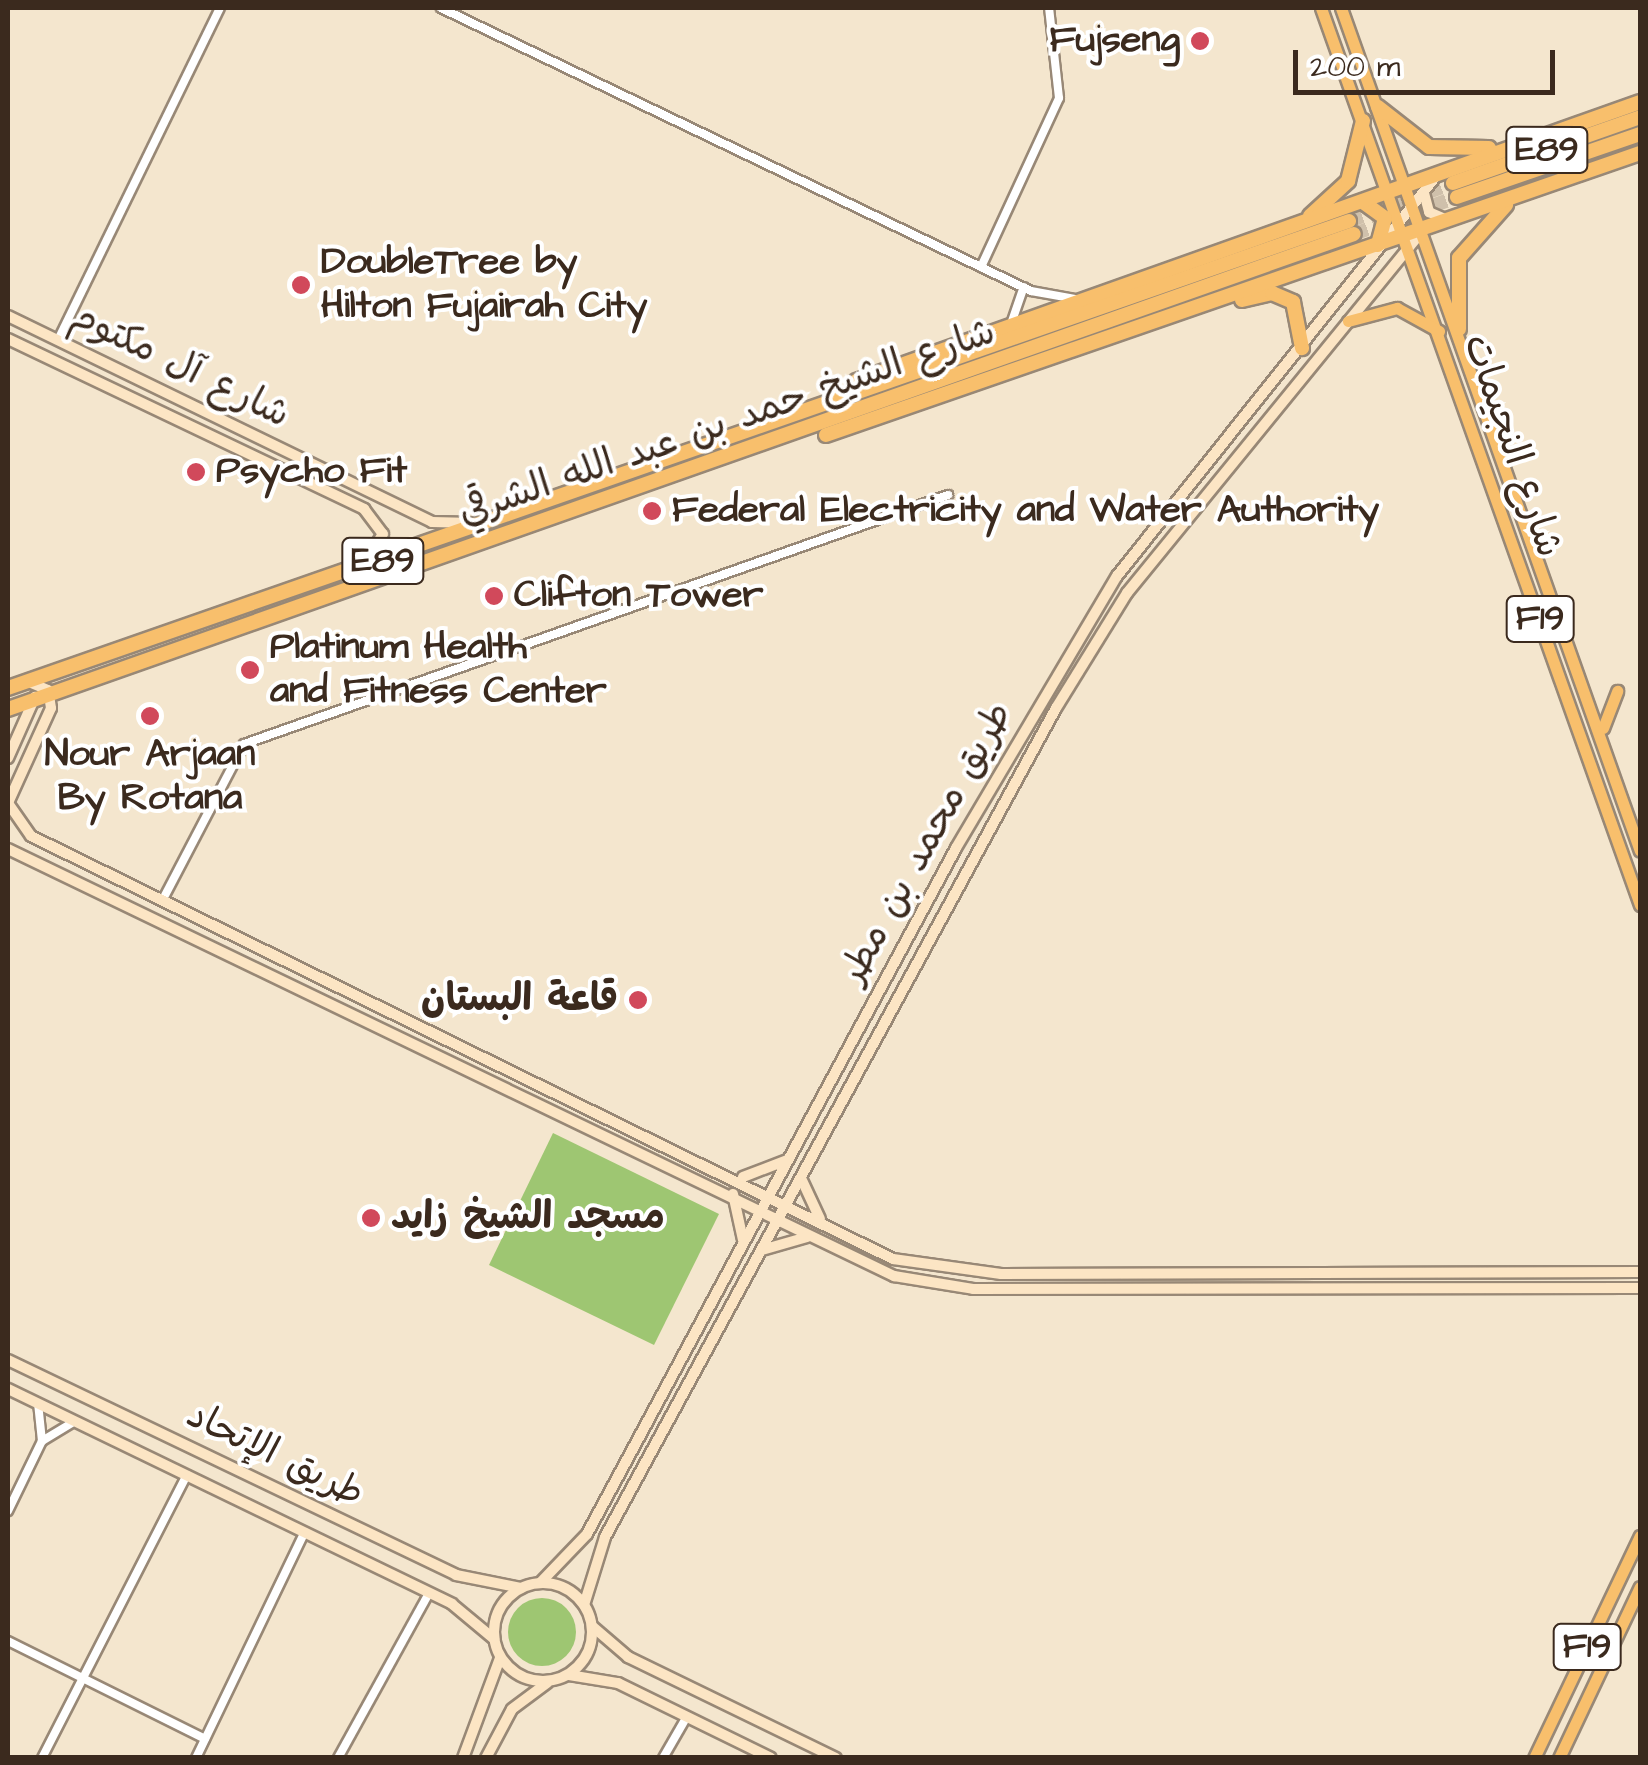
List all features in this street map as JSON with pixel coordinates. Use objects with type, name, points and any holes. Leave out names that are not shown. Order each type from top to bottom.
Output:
[{"type":"highway","points":[[755,425],[1010,324],[1640,102]]},
{"type":"highway","points":[[1378,108],[1442,151],[1538,138]]},
{"type":"highway","name":"E89","points":[[1640,117],[1455,190],[1640,134]]},
{"type":"highway","points":[[1298,224],[1348,181],[1363,121]]},
{"type":"highway","points":[[715,466],[1382,244],[1640,153]]},
{"type":"highway","points":[[1460,328],[1453,280],[1464,246],[1518,197]]},
{"type":"highway","points":[[1362,202],[1385,218],[1382,244]]},
{"type":"highway","name":"شارع الشيخ حمد بن عبد الله الشرقي","points":[[8,697],[34,699],[40,687],[54,673],[494,522],[755,425],[1351,228],[715,466],[69,688],[40,687],[8,697]]},
{"type":"highway","points":[[1201,305],[1283,295],[1299,312],[1302,348]]},
{"type":"highway","points":[[69,688],[60,678],[191,627]]},
{"type":"main road","name":"شارع النجيمات","points":[[1322,8],[1640,905]]},
{"type":"main road","name":"شارع النجيمات","points":[[1341,8],[1460,328],[1640,850]]},
{"type":"main road","points":[[1348,320],[1397,308],[1440,332]]},
{"type":"main road","points":[[1603,738],[1617,691]]},
{"type":"main road","name":"F19","points":[[1534,1758],[1640,1536]]},
{"type":"main road","name":"F19","points":[[1559,1758],[1640,1587]]},
{"type":"street","points":[[58,340],[220,8]]},
{"type":"street","points":[[441,8],[1024,288],[1081,299]]},
{"type":"street","points":[[981,266],[1059,98],[1049,8]]},
{"type":"street","name":"طريق محمد بن مطر","points":[[584,1605],[605,1537],[1126,593],[1348,320],[1405,235],[1414,208],[1436,175]]},
{"type":"street","points":[[1424,192],[1432,215],[1454,219]]},
{"type":"street","name":"طريق محمد بن مطر","points":[[540,1583],[587,1534],[769,1194],[1098,606],[1382,244]]},
{"type":"street","points":[[1010,324],[1024,288]]},
{"type":"street","name":"شارع آل مكتوم","points":[[12,319],[438,523],[494,522]]},
{"type":"street","name":"شارع آل مكتوم","points":[[8,339],[344,499],[382,529],[358,570]]},
{"type":"street","points":[[344,499],[360,487]]},
{"type":"street","points":[[162,901],[244,744],[948,495]]},
{"type":"street","points":[[40,687],[8,803],[31,836],[742,1178],[893,1259],[968,1272],[1640,1272]]},
{"type":"street","points":[[8,758],[34,699]]},
{"type":"street","points":[[8,849],[88,882],[418,1040],[894,1276],[973,1289],[1640,1288]]},
{"type":"street","points":[[88,882],[85,872],[99,870]]},
{"type":"street","points":[[281,976],[295,964]]},
{"type":"street","points":[[418,1040],[419,1031],[436,1032]]},
{"type":"street","points":[[608,1132],[622,1130],[623,1121]]},
{"type":"street","points":[[742,1178],[789,1159]]},
{"type":"street","points":[[802,1178],[823,1224]]},
{"type":"street","points":[[732,1194],[744,1242]]},
{"type":"street","points":[[761,1250],[815,1238]]},
{"type":"street","name":"طريق اﻹتحاد","points":[[8,1360],[456,1575],[521,1588]]},
{"type":"street","name":"طريق اﻹتحاد","points":[[8,1389],[428,1593],[494,1640]]},
{"type":"street","points":[[8,1511],[42,1441],[38,1404]]},
{"type":"street","points":[[42,1441],[74,1422]]},
{"type":"street","points":[[42,1758],[188,1476]]},
{"type":"street","points":[[196,1758],[306,1532]]},
{"type":"street","points":[[551,1681],[527,1679],[500,1658],[494,1640],[499,1609],[521,1588],[540,1583],[584,1605],[592,1626],[628,1657],[836,1758]]},
{"type":"street","points":[[338,1758],[428,1593]]},
{"type":"street","points":[[568,1675],[589,1648],[592,1626]]},
{"type":"street","points":[[8,1641],[205,1739]]},
{"type":"street","points":[[463,1758],[500,1658]]},
{"type":"street","points":[[486,1758],[512,1709],[551,1681],[568,1675],[618,1683],[771,1758]]},
{"type":"street","points":[[664,1758],[686,1718]]},
{"type":"green space","points":[[553,1133],[719,1214],[654,1345],[489,1265]]},
{"type":"green space","points":[[542,1598],[555,1600],[566,1608],[574,1619],[574,1645],[566,1656],[555,1664],[542,1666],[529,1664],[518,1656],[510,1645],[508,1632],[510,1619],[518,1608],[529,1600]]},
{"type":"tunnel","points":[[1349,221],[1453,183]]},
{"type":"tunnel","points":[[1354,234],[1457,197]]},
{"type":"place","name":"Fujseng","points":[[1200,41]]},
{"type":"place","name":"DoubleTree by Hilton Fujairah City","points":[[301,285]]},
{"type":"place","name":"Psycho Fit","points":[[196,472]]},
{"type":"place","name":"Federal Electricity and Water Authority","points":[[652,511]]},
{"type":"place","name":"Clifton Tower","points":[[494,596]]},
{"type":"place","name":"Platinum Health and Fitness Center","points":[[250,670]]},
{"type":"place","name":"Nour Arjaan By Rotana","points":[[150,716]]},
{"type":"place","name":"قاعة البستان","points":[[638,1000]]},
{"type":"place","name":"مسجد الشيخ زايد","points":[[371,1218]]}]
